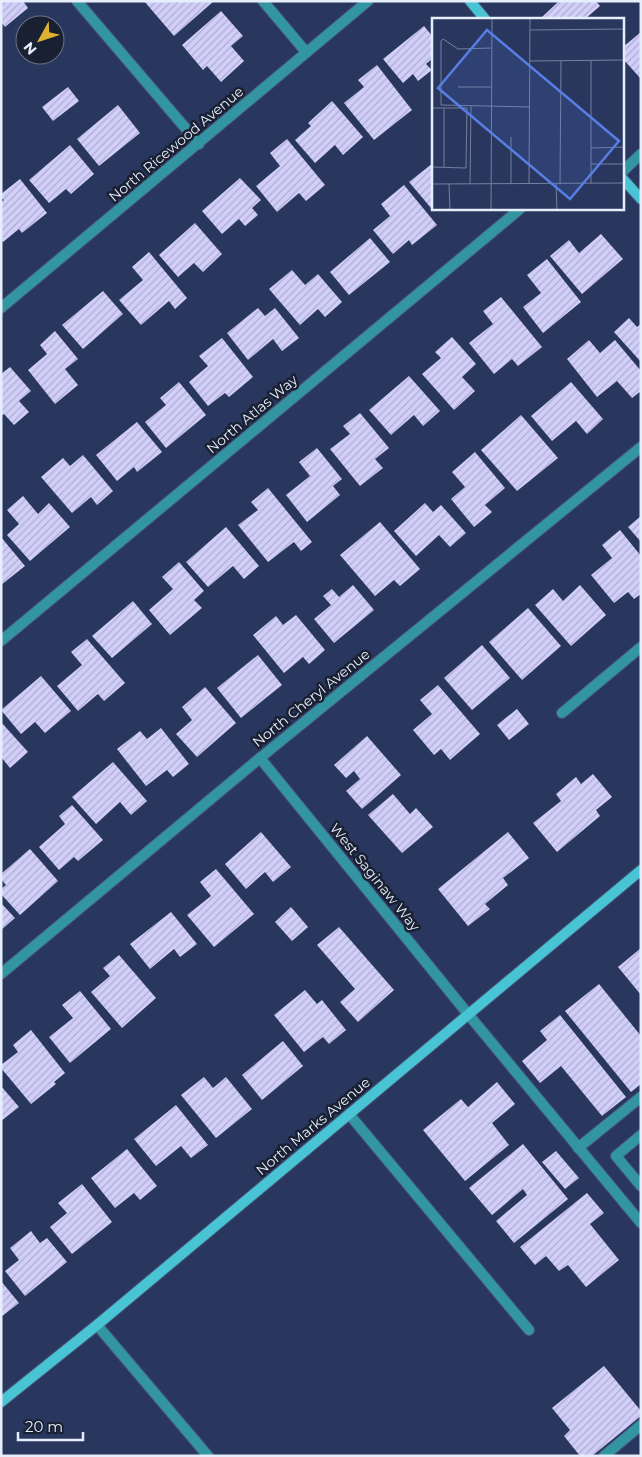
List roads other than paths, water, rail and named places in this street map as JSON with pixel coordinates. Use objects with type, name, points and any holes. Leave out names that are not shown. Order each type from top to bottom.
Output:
[{"type":"main road","points":[[470,1],[484,18]]},
{"type":"main road","points":[[624,179],[641,199]]},
{"type":"main road","name":"North Marks Avenue","points":[[1,1402],[96,1325],[641,870]]},
{"type":"street","points":[[77,1],[199,144]]},
{"type":"street","points":[[263,1],[306,52]]},
{"type":"street","name":"North Ricewood Avenue","points":[[1,308],[368,1]]},
{"type":"street","points":[[624,170],[641,154]]},
{"type":"street","name":"North Atlas Way","points":[[1,641],[519,210]]},
{"type":"street","name":"North Cheryl Avenue","points":[[1,974],[260,758],[641,447]]},
{"type":"street","points":[[562,713],[641,647]]},
{"type":"street","name":"West Saginaw Way","points":[[260,758],[641,1223]]},
{"type":"street","points":[[578,1148],[641,1097]]},
{"type":"street","points":[[349,1114],[529,1330]]},
{"type":"street","points":[[641,1135],[616,1156],[641,1186]]},
{"type":"street","points":[[96,1325],[208,1456]]},
{"type":"street","points":[[604,1456],[641,1425]]}]
